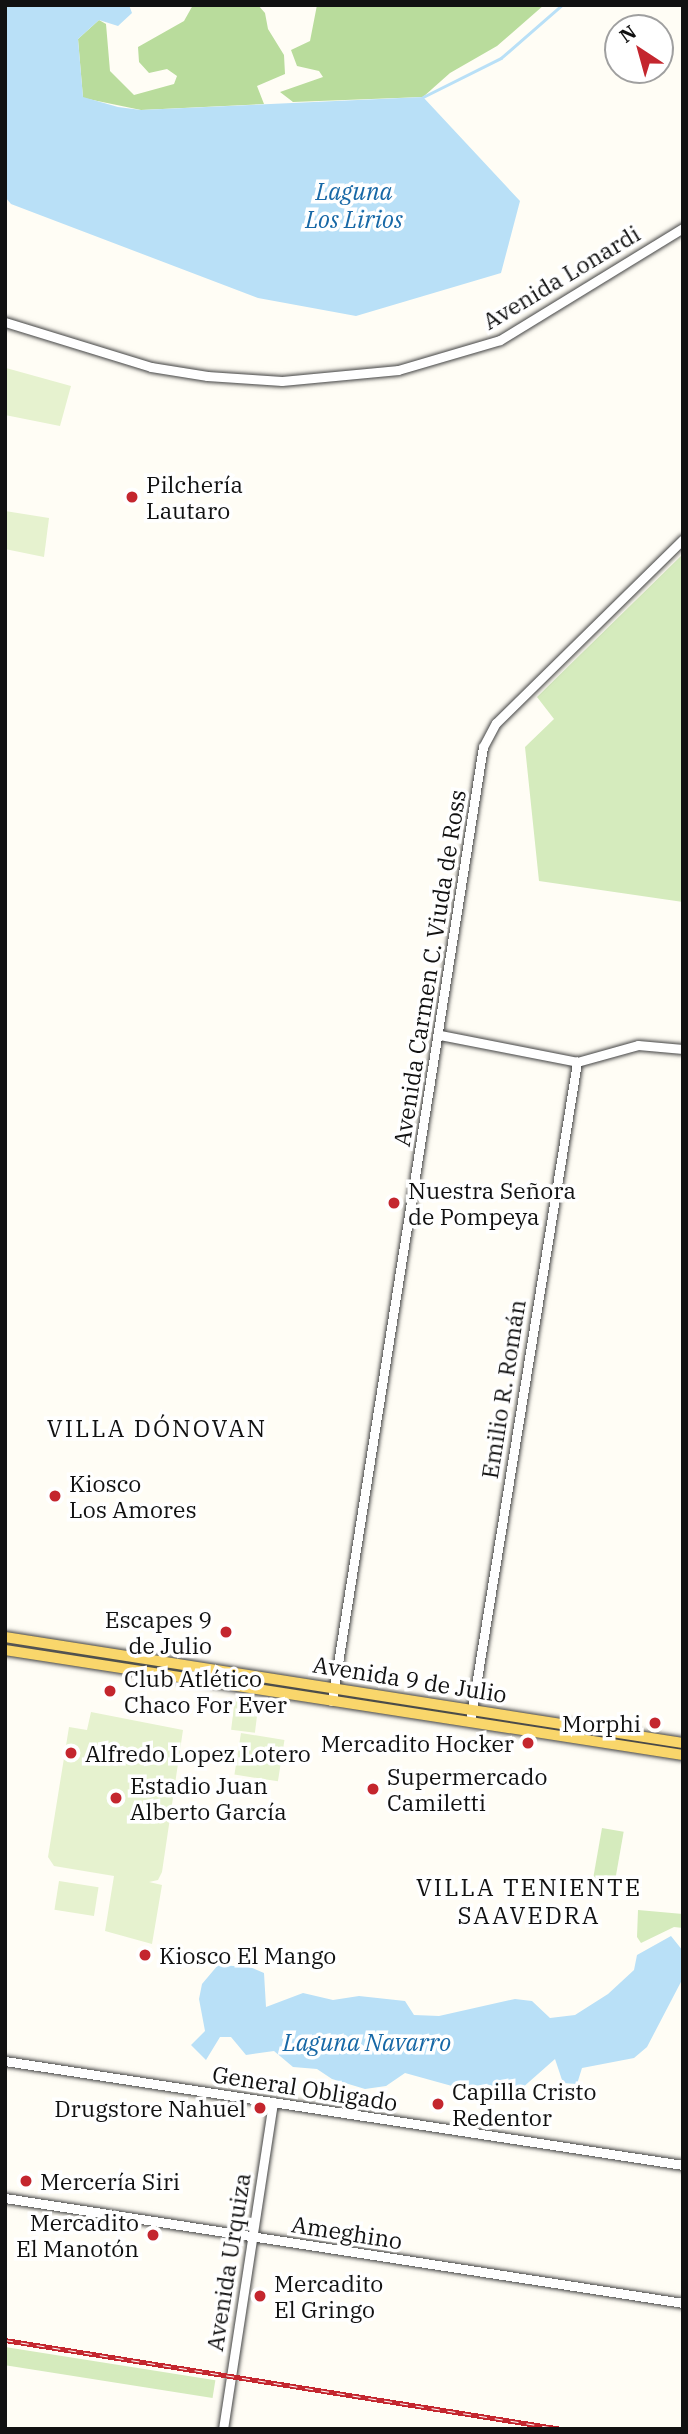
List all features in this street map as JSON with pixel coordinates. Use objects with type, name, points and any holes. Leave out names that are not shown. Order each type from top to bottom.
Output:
[{"type":"main road","name":"Avenida 9 de Julio","points":[[5,1637],[337,1689],[471,1717],[683,1755]]},
{"type":"main road","name":"Avenida 9 de Julio","points":[[5,1650],[332,1701],[683,1743]]},
{"type":"street","name":"Avenida Lonardi","points":[[5,323],[151,367],[207,376],[282,381],[398,370],[500,340],[683,228]]},
{"type":"street","name":"Avenida Carmen C. Viuda de Ross","points":[[337,1689],[487,735],[683,539]]},
{"type":"street","points":[[440,1035],[577,1062],[638,1045],[683,1049]]},
{"type":"street","name":"Emilio R. Román","points":[[471,1717],[577,1062]]},
{"type":"street","points":[[332,1701],[337,1689]]},
{"type":"street","name":"General Obligado","points":[[5,2061],[683,2165]]},
{"type":"street","name":"Avenida Urquiza","points":[[223,2429],[273,2102]]},
{"type":"street","name":"Ameghino","points":[[5,2198],[683,2303]]},
{"type":"green space","points":[[193,5],[258,5],[265,13],[268,29],[284,55],[285,74],[257,86],[264,104],[141,110],[83,98],[78,39],[99,20],[106,24],[110,71],[134,95],[174,84],[177,76],[167,69],[149,73],[139,62],[138,47],[184,21]]},
{"type":"green space","points":[[317,5],[544,5],[497,46],[450,73],[423,97],[293,102],[280,92],[323,77],[319,71],[297,66],[291,50],[310,41]]},
{"type":"green space","points":[[6,368],[71,386],[60,426],[5,415]]},
{"type":"green space","points":[[5,511],[49,518],[44,557],[5,549]]},
{"type":"green space","points":[[683,554],[683,902],[539,881],[525,747],[554,719],[537,697]]},
{"type":"green space","points":[[72,1652],[191,1671],[190,1675],[71,1656]]},
{"type":"green space","points":[[210,1674],[328,1693],[327,1697],[209,1678]]},
{"type":"green space","points":[[351,1695],[458,1712],[457,1717],[350,1700]]},
{"type":"green space","points":[[235,1698],[259,1701],[255,1733],[231,1730]]},
{"type":"green space","name":"Estadio Juan Alberto García","points":[[91,1712],[183,1730],[162,1872],[158,1880],[149,1882],[162,1885],[152,1944],[105,1931],[114,1876],[54,1866],[48,1857],[69,1727],[87,1730]]},
{"type":"green space","points":[[241,1733],[284,1740],[278,1781],[234,1774]]},
{"type":"green space","points":[[602,1828],[624,1832],[614,1884],[593,1880]]},
{"type":"green space","points":[[59,1881],[99,1887],[94,1916],[54,1910]]},
{"type":"green space","points":[[638,1910],[683,1914],[683,1928],[674,1927],[641,1943],[637,1937]]},
{"type":"green space","points":[[5,2347],[215,2380],[213,2398],[5,2365]]},
{"type":"water","name":"Laguna Los Lirios","points":[[5,5],[129,5],[132,13],[118,26],[99,20],[78,39],[83,97],[118,107],[141,110],[423,97],[520,201],[501,273],[356,316],[258,298],[11,204],[5,197]]},
{"type":"water","name":"Laguna Navarro","points":[[671,1936],[683,1951],[683,1978],[647,2047],[634,2058],[582,2068],[577,2084],[563,2083],[555,2059],[521,2089],[470,2091],[405,2073],[386,2086],[365,2089],[332,2079],[317,2069],[293,2067],[274,2051],[246,2055],[231,2037],[220,2037],[206,2060],[191,2045],[205,2031],[199,1999],[202,1984],[218,1965],[250,1967],[264,1973],[266,2007],[303,1993],[333,2000],[359,1996],[405,2001],[414,2015],[439,2016],[515,1999],[532,2001],[550,2018],[575,2015],[608,1994],[634,1970],[637,1955]]},
{"type":"waterway","points":[[423,97],[501,58],[562,5]]},
{"type":"railway","points":[[5,2340],[562,2429]]},
{"type":"place","name":"Pilchería Lautaro","points":[[132,497]]},
{"type":"place","name":"Nuestra Señora de Pompeya","points":[[394,1203]]},
{"type":"place","name":"Kiosco Los Amores","points":[[55,1496]]},
{"type":"place","name":"Escapes 9 de Julio","points":[[226,1632]]},
{"type":"place","name":"Club Atlético Chaco For Ever","points":[[110,1691]]},
{"type":"place","name":"Morphi","points":[[655,1723]]},
{"type":"place","name":"Mercadito Hocker","points":[[528,1743]]},
{"type":"place","name":"Alfredo Lopez Lotero","points":[[71,1753]]},
{"type":"place","name":"Supermercado Camiletti","points":[[373,1789]]},
{"type":"place","name":"Estadio Juan Alberto García","points":[[116,1798]]},
{"type":"place","name":"Kiosco El Mango","points":[[145,1955]]},
{"type":"place","name":"Capilla Cristo Redentor","points":[[438,2104]]},
{"type":"place","name":"Drugstore Nahuel","points":[[260,2108]]},
{"type":"place","name":"Mercería Siri","points":[[26,2181]]},
{"type":"place","name":"Mercadito El Manotón","points":[[153,2235]]},
{"type":"place","name":"Mercadito El Gringo","points":[[260,2296]]},
{"type":"district","name":"VILLA DÓNOVAN","points":[[157,1429]]},
{"type":"district","name":"VILLA TENIENTE SAAVEDRA","points":[[529,1902]]}]
